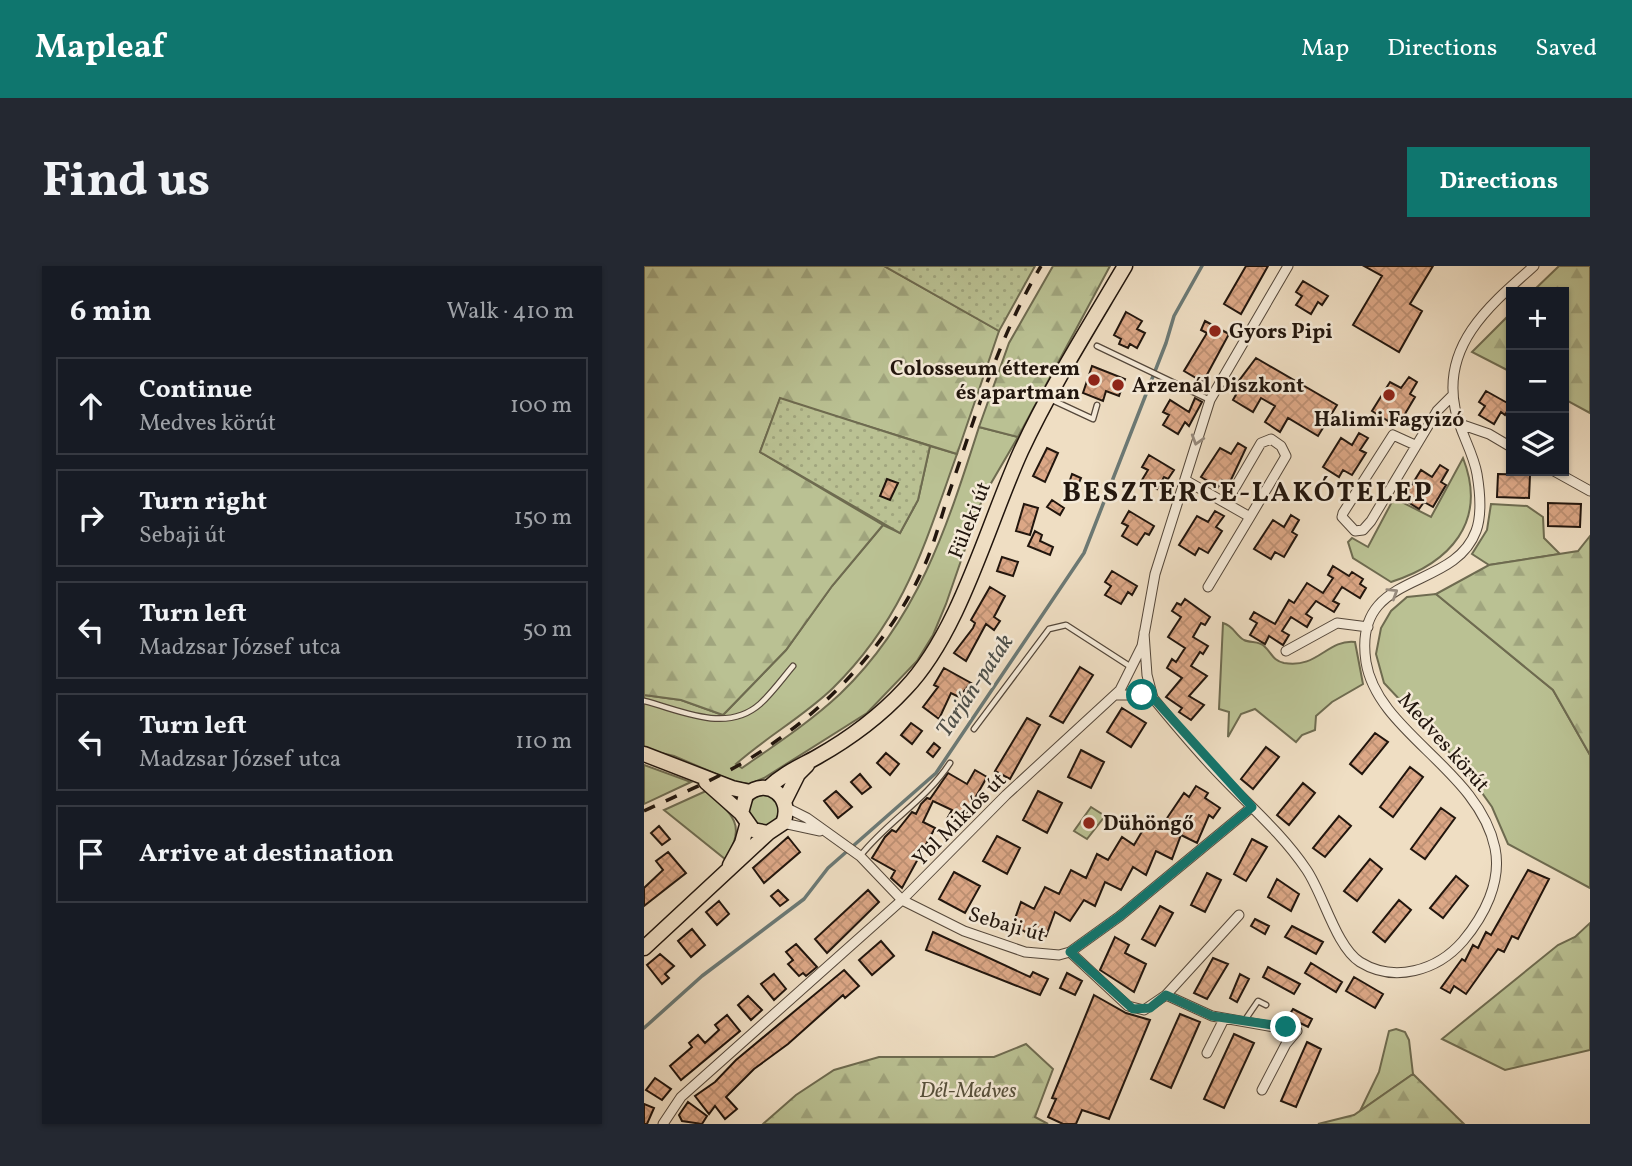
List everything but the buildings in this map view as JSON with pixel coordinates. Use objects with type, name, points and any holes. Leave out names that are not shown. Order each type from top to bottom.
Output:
[{"type":"main road","name":"Füleki út","points":[[750,792],[768,788],[786,771],[816,757],[859,730],[906,688],[935,647],[964,588],[1022,449],[1125,266]]},
{"type":"main road","points":[[644,754],[750,792],[742,804],[742,843],[724,875]]},
{"type":"main road","name":"Füleki út","points":[[783,823],[786,804],[798,774],[816,757]]},
{"type":"main road","points":[[700,776],[744,819],[768,833]]},
{"type":"main road","points":[[768,788],[786,804]]},
{"type":"main road","points":[[644,948],[768,833],[783,823]]},
{"type":"street","name":"Ybl Miklós út","points":[[663,1124],[681,1097],[902,901],[1006,795],[1115,695],[1132,667],[1144,632],[1155,574],[1210,400],[1287,266]]},
{"type":"street","name":"Medves körút","points":[[1144,632],[1149,688],[1156,701],[1285,842],[1311,876],[1348,951],[1356,959],[1374,969],[1402,974],[1434,963],[1461,943],[1487,905],[1493,889],[1496,849],[1489,829],[1469,793],[1381,697],[1366,663],[1368,627],[1371,615],[1384,599],[1443,566],[1468,544],[1476,531],[1480,497],[1476,469],[1453,395],[1457,357],[1463,340],[1495,302],[1534,266]]},
{"type":"street","points":[[1415,445],[1393,435],[1343,513],[1342,517],[1347,526],[1355,531],[1363,530],[1371,521],[1437,411],[1453,395]]},
{"type":"street","points":[[1460,424],[1489,434],[1506,444]]},
{"type":"street","points":[[1208,587],[1286,456],[1281,446],[1270,439],[1261,443],[1226,503]]},
{"type":"street","points":[[1563,476],[1590,491]]},
{"type":"street","points":[[1185,480],[1250,517]]},
{"type":"street","points":[[1286,651],[1337,623],[1368,627]]},
{"type":"street","points":[[1115,695],[1139,695],[1156,701]]},
{"type":"street","name":"Sebaji út","points":[[786,804],[854,852],[902,901],[964,931],[1021,951],[1059,955],[1070,952],[1120,916],[1252,807]]},
{"type":"street","points":[[783,823],[825,832]]},
{"type":"street","points":[[1070,952],[1133,1009],[1150,1008],[1166,995],[1239,915]]},
{"type":"street","points":[[1166,995],[1224,1019],[1297,1031],[1286,1044],[1262,1090]]},
{"type":"street","points":[[1207,1053],[1224,1019]]},
{"type":"lane","points":[[1097,346],[1210,400]]},
{"type":"lane","points":[[1049,398],[1093,419],[1097,405]]},
{"type":"lane","points":[[974,729],[1049,629],[1056,625],[1066,625],[1132,667]]},
{"type":"lane","points":[[644,701],[704,718],[727,720],[758,706],[793,666]]},
{"type":"lane","points":[[854,852],[876,837],[938,781],[950,763]]},
{"type":"lane","points":[[1244,1021],[1258,1001],[1266,1005]]},
{"type":"green space","points":[[644,266],[884,266],[999,331],[957,454],[780,399],[760,452],[883,525],[832,586],[786,650],[723,715],[681,700],[644,695]]},
{"type":"green space","points":[[884,266],[1035,266],[999,331]]},
{"type":"green space","points":[[1053,266],[1110,266],[1018,437],[979,427],[1009,343]]},
{"type":"green space","points":[[1559,266],[1590,266],[1590,413],[1569,402],[1569,287],[1537,287]]},
{"type":"green space","points":[[1506,318],[1506,369],[1472,352]]},
{"type":"green space","points":[[780,398],[930,446],[918,500],[900,533],[760,452]]},
{"type":"green space","points":[[979,427],[1018,437],[983,497],[933,635],[917,661],[867,713],[764,778],[750,784],[735,782],[674,756],[644,749],[644,695],[681,700],[723,715],[786,650],[832,586],[883,525],[900,533],[918,500],[930,446],[957,454],[910,579],[878,634],[833,688],[736,764],[742,768],[805,724],[840,694],[867,665],[910,603],[942,536]]},
{"type":"green space","points":[[1463,458],[1470,481],[1471,502],[1467,520],[1446,551],[1431,564],[1391,582],[1353,558],[1348,542],[1352,538],[1368,547],[1394,498],[1431,517]]},
{"type":"green space","points":[[1491,504],[1527,506],[1543,517],[1544,538],[1560,554],[1489,565],[1472,554],[1487,530]]},
{"type":"green space","points":[[1590,536],[1590,755],[1553,690],[1436,594],[1489,565],[1578,551]]},
{"type":"green space","points":[[1436,594],[1553,690],[1590,755],[1590,888],[1508,844],[1492,807],[1465,769],[1384,683],[1376,654],[1381,628],[1391,611],[1407,597]]},
{"type":"green space","points":[[1223,623],[1244,640],[1262,644],[1284,663],[1305,662],[1337,645],[1355,642],[1363,684],[1332,702],[1316,716],[1315,730],[1302,735],[1296,742],[1255,709],[1241,714],[1228,737],[1229,712],[1219,709]]},
{"type":"green space","points":[[644,765],[691,782],[644,804]]},
{"type":"green space","points":[[706,791],[730,813],[734,821],[735,838],[725,859],[664,810]]},
{"type":"green space","points":[[764,795],[770,796],[778,804],[778,816],[770,824],[764,825],[758,824],[750,816],[749,810],[750,804],[758,796]]},
{"type":"green space","name":"Dühöngő","points":[[1091,807],[1105,816],[1087,839],[1074,831]]},
{"type":"green space","points":[[1590,923],[1590,1050],[1505,1070],[1442,1039],[1558,945],[1575,937]]},
{"type":"green space","points":[[1396,1029],[1405,1032],[1409,1040],[1413,1074],[1360,1111],[1379,1072],[1389,1031]]},
{"type":"green space","name":"Dél-Medves","points":[[1026,1044],[1053,1069],[1035,1117],[1048,1124],[763,1124],[796,1095],[834,1070],[879,1057],[994,1057]]},
{"type":"green space","points":[[1413,1074],[1464,1124],[1318,1124],[1354,1115]]},
{"type":"waterway","name":"Tarján-patak","points":[[644,1028],[702,976],[804,899],[828,868],[936,773],[1084,553],[1166,343],[1174,316],[1202,266]]},
{"type":"railway","points":[[644,811],[739,765],[794,727],[845,682],[888,629],[907,600],[926,562],[988,379],[1012,321],[1041,266]]},
{"type":"place","name":"Gyors Pipi","points":[[1215,331]]},
{"type":"place","name":"Colosseum étterem és apartman","points":[[1094,380]]},
{"type":"place","name":"Arzenál Diszkont","points":[[1118,385]]},
{"type":"place","name":"Halimi Fagyizó","points":[[1389,395]]},
{"type":"place","name":"Dühöngő","points":[[1089,823]]},
{"type":"district","name":"BESZTERCE-LAKÓTELEP","points":[[1248,491]]},
{"type":"route","points":[[1142,695],[1156,701],[1213,768],[1252,807],[1120,916],[1070,952],[1133,1009],[1150,1008],[1166,995],[1212,1016],[1286,1027]]}]
